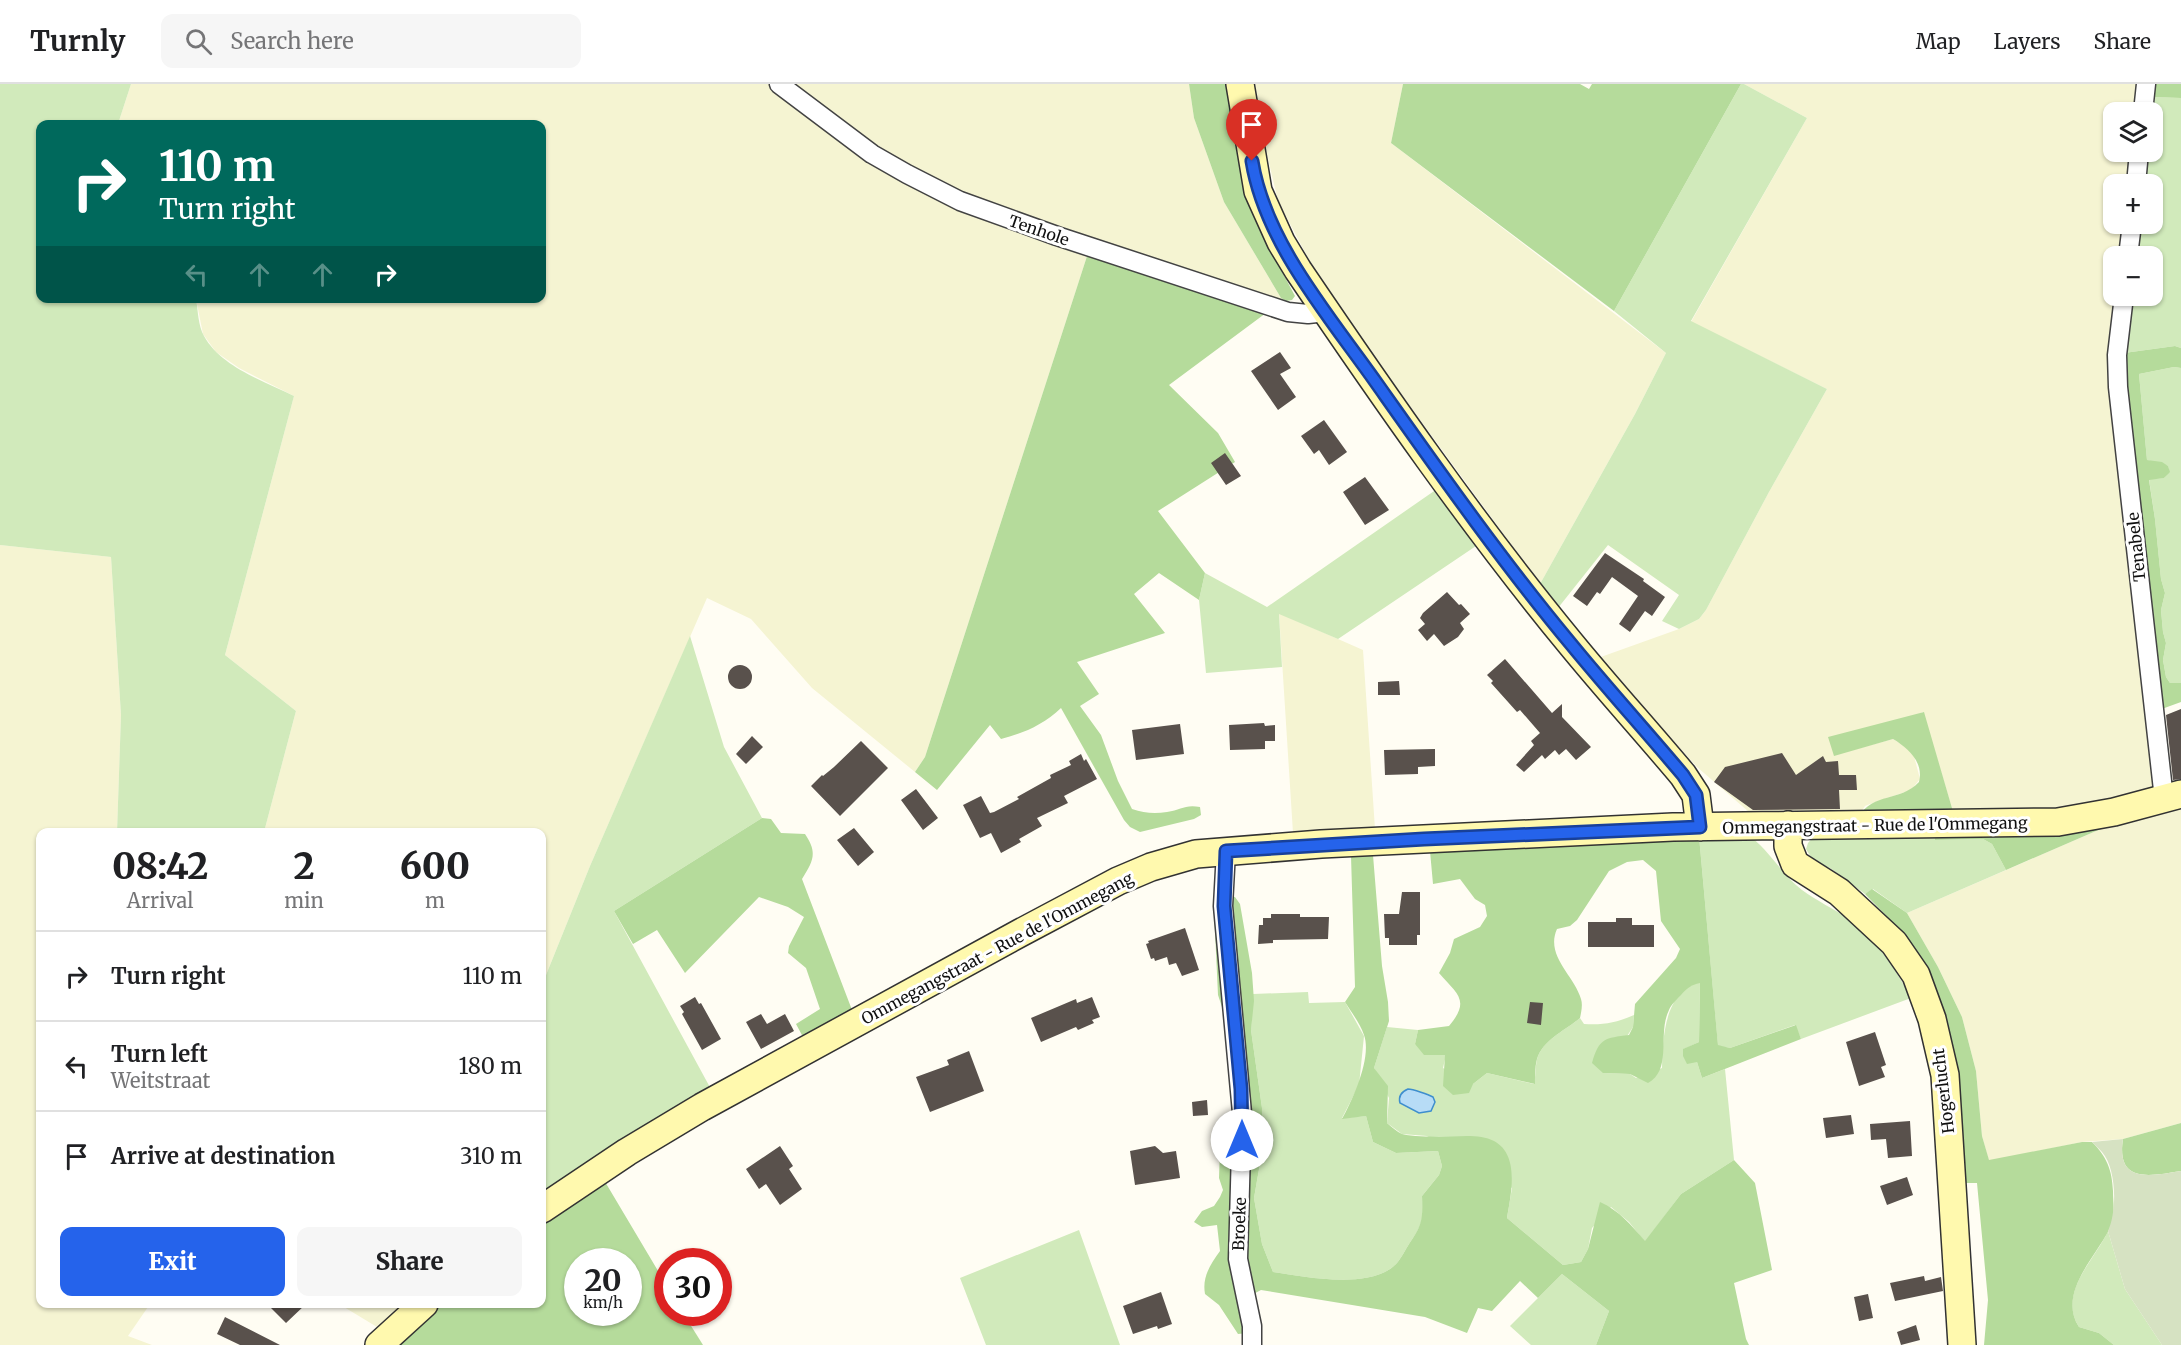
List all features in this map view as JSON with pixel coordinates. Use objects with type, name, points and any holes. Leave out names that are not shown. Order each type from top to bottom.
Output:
[{"type":"main road","points":[[1240,84],[1258,191],[1281,242],[1326,312],[1460,500],[1570,644],[1683,775],[1696,795],[1700,827]]},
{"type":"main road","name":"Ommegangstraat - Rue de l'Ommegang","points":[[546,1206],[627,1152],[692,1113],[1104,888],[1150,867],[1196,854],[1419,839],[1700,827],[2058,822],[2114,812],[2172,796]]},
{"type":"main road","name":"Hogerlucht","points":[[1788,825],[1788,846],[1795,864],[1839,892],[1894,943],[1916,975],[1932,1019],[1945,1075],[1962,1345]]},
{"type":"main road","points":[[379,1345],[420,1308]]},
{"type":"street","name":"Tenhole","points":[[779,84],[872,154],[960,201],[1057,237],[1288,312],[1308,314],[1326,312]]},
{"type":"street","points":[[2144,102],[2146,84]]},
{"type":"street","name":"Tenabele","points":[[2123,306],[2117,355],[2118,387],[2172,796]]},
{"type":"street","name":"Broeke","points":[[1226,851],[1224,906],[1242,1113],[1238,1259],[1252,1326],[1252,1345]]},
{"type":"green space","points":[[0,84],[131,84],[119,120],[36,120],[36,303],[196,303],[202,332],[221,356],[244,372],[294,396],[225,655],[296,711],[265,828],[117,828],[121,715],[111,557],[0,545]]},
{"type":"green space","points":[[131,84],[771,84],[886,168],[1089,250],[925,757],[915,772],[812,688],[751,619],[707,598],[590,866],[546,975],[546,828],[265,828],[296,711],[225,655],[294,396],[239,368],[216,352],[203,334],[197,303],[546,303],[546,120],[119,120]]},
{"type":"green space","points":[[794,84],[1189,84],[1194,118],[1224,202],[1281,298],[1286,301],[1276,301],[949,188],[911,170]]},
{"type":"green space","points":[[1189,84],[1226,84],[1235,142],[1245,185],[1264,236],[1295,296],[1292,300],[1286,301],[1281,298],[1224,202],[1194,118]]},
{"type":"green space","points":[[1255,84],[1403,84],[1391,143],[1666,353],[1635,414],[1540,584],[1369,350],[1308,258],[1278,201],[1262,133]]},
{"type":"green space","points":[[1403,84],[1580,84],[1589,89],[1592,84],[1741,84],[1614,311],[1391,143]]},
{"type":"green space","points":[[1741,84],[1807,118],[1691,321],[1827,389],[1699,619],[1679,629],[1662,621],[1679,595],[1608,545],[1558,608],[1540,584],[1635,414],[1666,353],[1614,311]]},
{"type":"green space","points":[[1744,84],[2139,84],[2137,102],[2103,102],[2103,162],[2131,162],[2129,174],[2103,174],[2103,234],[2122,234],[2121,246],[2103,246],[2103,306],[2117,306],[2154,784],[2150,791],[2074,809],[1954,815],[1923,712],[1834,755],[1893,739],[1909,749],[1914,756],[1920,779],[1911,790],[1865,806],[1858,817],[1756,818],[1697,767],[1598,658],[1679,629],[1699,619],[1827,389],[1691,322],[1807,118]]},
{"type":"green space","points":[[2153,84],[2181,84],[2181,98],[2151,97]]},
{"type":"green space","points":[[2151,97],[2181,98],[2181,348],[2175,346],[2124,353],[2127,306],[2163,306],[2163,246],[2134,246],[2136,234],[2163,234],[2163,174],[2142,174],[2144,162],[2163,162],[2163,102],[2150,102]]},
{"type":"green space","points":[[1089,250],[1266,313],[1169,385],[1218,433],[1235,462],[1158,511],[1205,573],[1199,600],[1159,573],[1134,594],[1165,633],[1077,662],[1099,694],[1080,706],[1101,735],[1118,781],[1132,809],[1158,813],[1187,807],[1200,807],[1201,815],[1194,819],[1140,832],[1130,827],[1124,820],[1061,708],[1033,728],[1001,739],[990,725],[937,790],[915,772],[925,757]]},
{"type":"green space","points":[[2175,346],[2181,348],[2181,368],[2174,367],[2139,374],[2147,460],[2162,462],[2168,466],[2170,472],[2164,478],[2149,480],[2161,579],[2165,593],[2161,610],[2166,643],[2163,660],[2166,677],[2170,683],[2181,683],[2181,702],[2159,710],[2127,422],[2124,353]]},
{"type":"green space","points":[[2174,367],[2181,368],[2181,683],[2170,683],[2166,677],[2163,660],[2166,643],[2161,610],[2165,593],[2161,579],[2149,479],[2164,478],[2169,472],[2168,466],[2147,460],[2139,374]]},
{"type":"green space","points":[[1437,489],[1476,546],[1338,639],[1279,614],[1282,667],[1206,673],[1199,600],[1205,573],[1267,607]]},
{"type":"green space","points":[[0,545],[111,557],[121,715],[117,828],[36,828],[36,1308],[147,1308],[128,1336],[152,1345],[0,1345]]},
{"type":"green space","points":[[1279,613],[1363,650],[1375,829],[1293,833]]},
{"type":"green space","points":[[690,636],[724,747],[762,818],[614,911],[712,1091],[546,1195],[546,975],[590,866]]},
{"type":"green space","points":[[1924,712],[1954,815],[1858,817],[1872,804],[1904,792],[1919,782],[1917,762],[1909,751],[1893,739],[1834,756],[1828,737]]},
{"type":"green space","points":[[2181,801],[2181,1123],[2123,1139],[2082,1142],[1989,1161],[1982,1136],[1976,1071],[1962,1017],[1938,967],[1907,913],[2096,831]]},
{"type":"green space","points":[[2151,811],[2096,831],[2006,870],[1992,844],[1983,839],[1935,840],[1935,830]]},
{"type":"green space","points":[[762,818],[771,819],[781,833],[805,834],[812,847],[809,867],[802,879],[852,1010],[803,1037],[796,1024],[820,1009],[806,968],[788,953],[789,946],[804,917],[788,907],[759,897],[685,973],[657,930],[633,944],[614,911]]},
{"type":"green space","points":[[1935,830],[1935,840],[1983,839],[1992,844],[2006,870],[1907,913],[1873,889],[1865,894],[1830,868],[1814,862],[1806,849],[1815,835]]},
{"type":"green space","points":[[1747,834],[1802,890],[1849,919],[1877,945],[1892,965],[1911,998],[1801,1039],[1795,1025],[1730,1048],[1718,1046],[1699,836]]},
{"type":"green space","points":[[1699,836],[1718,1045],[1730,1048],[1796,1025],[1801,1039],[1702,1078],[1697,1062],[1687,1064],[1683,1056],[1683,1049],[1699,1042],[1700,983],[1687,989],[1670,1008],[1664,1030],[1660,1069],[1656,1077],[1648,1083],[1630,1074],[1603,1073],[1592,1063],[1600,1044],[1614,1037],[1629,1035],[1633,1027],[1635,1004],[1676,958],[1680,949],[1661,921],[1656,871],[1643,860],[1627,862],[1609,871],[1577,920],[1570,926],[1557,929],[1554,939],[1557,957],[1582,1001],[1581,1011],[1580,1018],[1551,1039],[1538,1056],[1535,1084],[1487,1073],[1473,1084],[1469,1093],[1453,1095],[1443,1086],[1445,1055],[1424,1055],[1415,1044],[1418,1030],[1449,1026],[1456,1017],[1459,1010],[1459,998],[1439,973],[1450,953],[1454,939],[1480,927],[1487,916],[1485,905],[1475,899],[1460,879],[1433,884],[1430,851]]},
{"type":"green space","points":[[1373,855],[1389,1021],[1374,1068],[1388,1086],[1387,1123],[1406,1135],[1481,1137],[1494,1141],[1502,1147],[1508,1156],[1512,1176],[1507,1218],[1563,1265],[1581,1262],[1588,1249],[1600,1202],[1619,1214],[1645,1241],[1681,1194],[1734,1160],[1755,1183],[1772,1270],[1734,1283],[1749,1345],[1596,1345],[1609,1311],[1562,1274],[1538,1298],[1520,1281],[1492,1311],[1478,1308],[1467,1333],[1425,1317],[1261,1290],[1244,1299],[1249,1333],[1238,1334],[1219,1305],[1205,1294],[1206,1277],[1220,1251],[1217,1225],[1202,1227],[1194,1222],[1202,1211],[1214,1206],[1223,1190],[1219,1178],[1220,1148],[1232,1136],[1247,1131],[1225,1016],[1218,995],[1214,910],[1217,893],[1235,897],[1240,904],[1252,973],[1254,1001],[1251,1030],[1262,1108],[1262,1152],[1254,1198],[1262,1244],[1273,1272],[1337,1280],[1371,1277],[1385,1272],[1398,1262],[1417,1232],[1422,1217],[1422,1196],[1439,1175],[1442,1166],[1438,1151],[1396,1153],[1373,1142],[1366,1116],[1342,1119],[1356,1089],[1363,1066],[1366,1044],[1358,1022],[1345,1002],[1355,987],[1351,856]]},
{"type":"green space","points":[[1872,889],[1907,913],[1938,967],[1962,1017],[1976,1071],[1982,1136],[1989,1160],[2082,1142],[2092,1142],[2105,1159],[2112,1183],[2113,1219],[2076,1286],[2073,1313],[2079,1327],[2099,1333],[2114,1345],[1984,1345],[1988,1300],[1977,1183],[1966,1183],[1950,1052],[1905,935],[1865,894]]},
{"type":"green space","points":[[1700,982],[1699,1042],[1684,1049],[1697,1062],[1702,1078],[1725,1069],[1734,1160],[1681,1194],[1645,1242],[1629,1222],[1611,1207],[1592,1228],[1588,1249],[1581,1262],[1563,1265],[1507,1218],[1512,1188],[1427,1136],[1402,1134],[1387,1123],[1389,1098],[1374,1068],[1387,1027],[1418,1030],[1415,1044],[1446,1055],[1443,1068],[1473,1084],[1487,1073],[1534,1084],[1537,1059],[1546,1044],[1580,1018],[1584,1024],[1598,1024],[1616,1022],[1634,1015],[1633,1027],[1603,1073],[1630,1074],[1636,1078],[1662,1068],[1665,1030],[1672,1005],[1688,987]]},
{"type":"green space","points":[[1308,992],[1309,1003],[1345,1002],[1364,1036],[1359,1085],[1342,1118],[1366,1116],[1373,1142],[1396,1153],[1438,1151],[1442,1166],[1439,1175],[1422,1196],[1423,1211],[1417,1232],[1396,1264],[1385,1272],[1371,1277],[1337,1280],[1273,1272],[1262,1244],[1254,1198],[1262,1152],[1262,1108],[1251,1030],[1253,994]]},
{"type":"green space","points":[[2181,1123],[2181,1171],[2138,1174],[2125,1164],[2122,1154],[2123,1139]]},
{"type":"green space","points":[[2123,1139],[2122,1154],[2130,1170],[2147,1175],[2181,1171],[2181,1345],[2162,1345],[2125,1289],[2108,1231],[2113,1213],[2113,1179],[2107,1159],[2092,1142]]},
{"type":"green space","points":[[601,1175],[654,1264],[654,1326],[691,1326],[703,1345],[386,1345],[425,1308],[546,1308],[546,1213]]},
{"type":"green space","points":[[1079,1230],[1120,1345],[986,1345],[960,1278]]},
{"type":"green space","points":[[2108,1231],[2125,1289],[2162,1345],[2114,1345],[2099,1333],[2079,1327],[2073,1314],[2072,1302],[2075,1289]]},
{"type":"green space","points":[[1562,1274],[1609,1311],[1596,1345],[1531,1345],[1510,1326]]},
{"type":"green space","points":[[346,1308],[407,1308],[382,1330]]},
{"type":"water","points":[[1408,1089],[1433,1097],[1435,1102],[1431,1111],[1419,1113],[1400,1103],[1399,1098]]},
{"type":"building","points":[[1280,352],[1291,368],[1280,374],[1296,397],[1278,410],[1251,371]]},
{"type":"building","points":[[1324,420],[1347,452],[1329,465],[1319,450],[1314,454],[1301,436]]},
{"type":"building","points":[[1225,453],[1241,476],[1226,485],[1211,463]]},
{"type":"building","points":[[1365,477],[1389,510],[1365,525],[1343,492]]},
{"type":"building","points":[[1605,553],[1644,579],[1643,581],[1665,597],[1652,616],[1645,611],[1630,632],[1619,624],[1638,596],[1612,577],[1600,594],[1597,592],[1587,606],[1573,596]]},
{"type":"building","points":[[1447,592],[1470,614],[1460,623],[1464,629],[1458,637],[1444,646],[1434,634],[1427,641],[1418,630],[1425,624],[1420,618],[1423,613]]},
{"type":"building","points":[[1505,659],[1552,713],[1562,704],[1562,717],[1591,747],[1576,760],[1566,749],[1559,755],[1555,750],[1545,759],[1542,755],[1524,772],[1516,765],[1534,745],[1531,741],[1540,733],[1520,710],[1517,712],[1491,683],[1493,681],[1487,675]]},
{"type":"building","points":[[740,665],[748,669],[752,677],[748,685],[740,689],[732,685],[728,677],[732,669]]},
{"type":"building","points":[[1399,681],[1400,695],[1378,695],[1378,682]]},
{"type":"building","points":[[2181,709],[2181,779],[2173,780],[2166,715]]},
{"type":"building","points":[[1264,723],[1265,726],[1275,725],[1275,741],[1265,741],[1265,749],[1230,750],[1229,725]]},
{"type":"building","points":[[1180,724],[1184,754],[1136,760],[1132,730]]},
{"type":"building","points":[[752,736],[763,747],[746,764],[736,754]]},
{"type":"building","points":[[861,741],[888,768],[840,816],[811,786]]},
{"type":"building","points":[[1435,749],[1435,766],[1418,767],[1418,774],[1385,775],[1384,750]]},
{"type":"building","points":[[1782,753],[1796,775],[1823,756],[1826,762],[1838,761],[1839,775],[1856,775],[1857,790],[1839,790],[1840,809],[1753,810],[1714,782],[1725,767]]},
{"type":"building","points":[[1081,754],[1097,779],[1064,796],[1068,803],[1037,818],[1042,826],[1019,839],[1021,842],[1001,853],[991,833],[980,838],[963,805],[981,796],[990,813],[994,812],[1051,778],[1050,775],[1071,765],[1069,761]]},
{"type":"building","points":[[916,789],[938,818],[923,830],[901,800]]},
{"type":"building","points":[[854,828],[874,852],[858,866],[837,840]]},
{"type":"building","points":[[1402,892],[1420,892],[1420,935],[1417,935],[1417,945],[1389,945],[1389,938],[1385,938],[1384,914],[1399,914]]},
{"type":"building","points":[[1271,914],[1329,917],[1328,939],[1273,940],[1273,943],[1258,944],[1259,925],[1263,925],[1263,918],[1271,918]]},
{"type":"building","points":[[1616,918],[1632,918],[1632,925],[1654,925],[1654,947],[1588,947],[1588,922],[1616,922]]},
{"type":"building","points":[[1185,928],[1199,970],[1182,976],[1176,963],[1169,965],[1167,957],[1155,961],[1154,958],[1151,959],[1146,944],[1149,943],[1148,941]]},
{"type":"building","points":[[695,997],[699,1004],[701,1003],[721,1039],[702,1050],[680,1006]]},
{"type":"building","points":[[1092,997],[1100,1017],[1092,1020],[1094,1023],[1078,1030],[1076,1027],[1041,1042],[1031,1018],[1076,999],[1077,1003]]},
{"type":"building","points":[[1530,1002],[1543,1003],[1541,1025],[1527,1023]]},
{"type":"building","points":[[761,1014],[767,1024],[785,1014],[794,1031],[761,1049],[746,1022]]},
{"type":"building","points":[[1875,1032],[1886,1065],[1881,1067],[1885,1077],[1859,1086],[1846,1042]]},
{"type":"building","points":[[969,1051],[984,1091],[930,1112],[916,1077],[949,1065],[947,1060]]},
{"type":"building","points":[[1207,1100],[1208,1115],[1193,1116],[1192,1102]]},
{"type":"building","points":[[1851,1115],[1854,1134],[1826,1138],[1823,1118]]},
{"type":"building","points":[[1910,1121],[1912,1156],[1888,1158],[1886,1139],[1871,1140],[1870,1124]]},
{"type":"building","points":[[780,1146],[793,1166],[789,1169],[802,1189],[780,1205],[766,1184],[759,1189],[746,1169]]},
{"type":"building","points":[[1155,1146],[1163,1153],[1176,1151],[1180,1178],[1135,1185],[1130,1151]]},
{"type":"building","points":[[1907,1177],[1913,1195],[1887,1205],[1880,1186]]},
{"type":"building","points":[[1924,1276],[1925,1281],[1941,1277],[1943,1291],[1895,1301],[1890,1283]]},
{"type":"building","points":[[1161,1292],[1172,1324],[1133,1334],[1123,1306]]},
{"type":"building","points":[[1868,1294],[1873,1318],[1859,1321],[1854,1297]]},
{"type":"building","points":[[271,1308],[302,1308],[286,1323]]},
{"type":"building","points":[[225,1317],[280,1345],[240,1345],[217,1334]]},
{"type":"building","points":[[1916,1325],[1920,1340],[1901,1345],[1897,1332]]},
{"type":"route","points":[[1242,1140],[1241,1089],[1224,906],[1226,851],[1321,844],[1700,827],[1696,795],[1683,775],[1570,644],[1460,500],[1326,312],[1281,242],[1258,191],[1252,161]]}]
